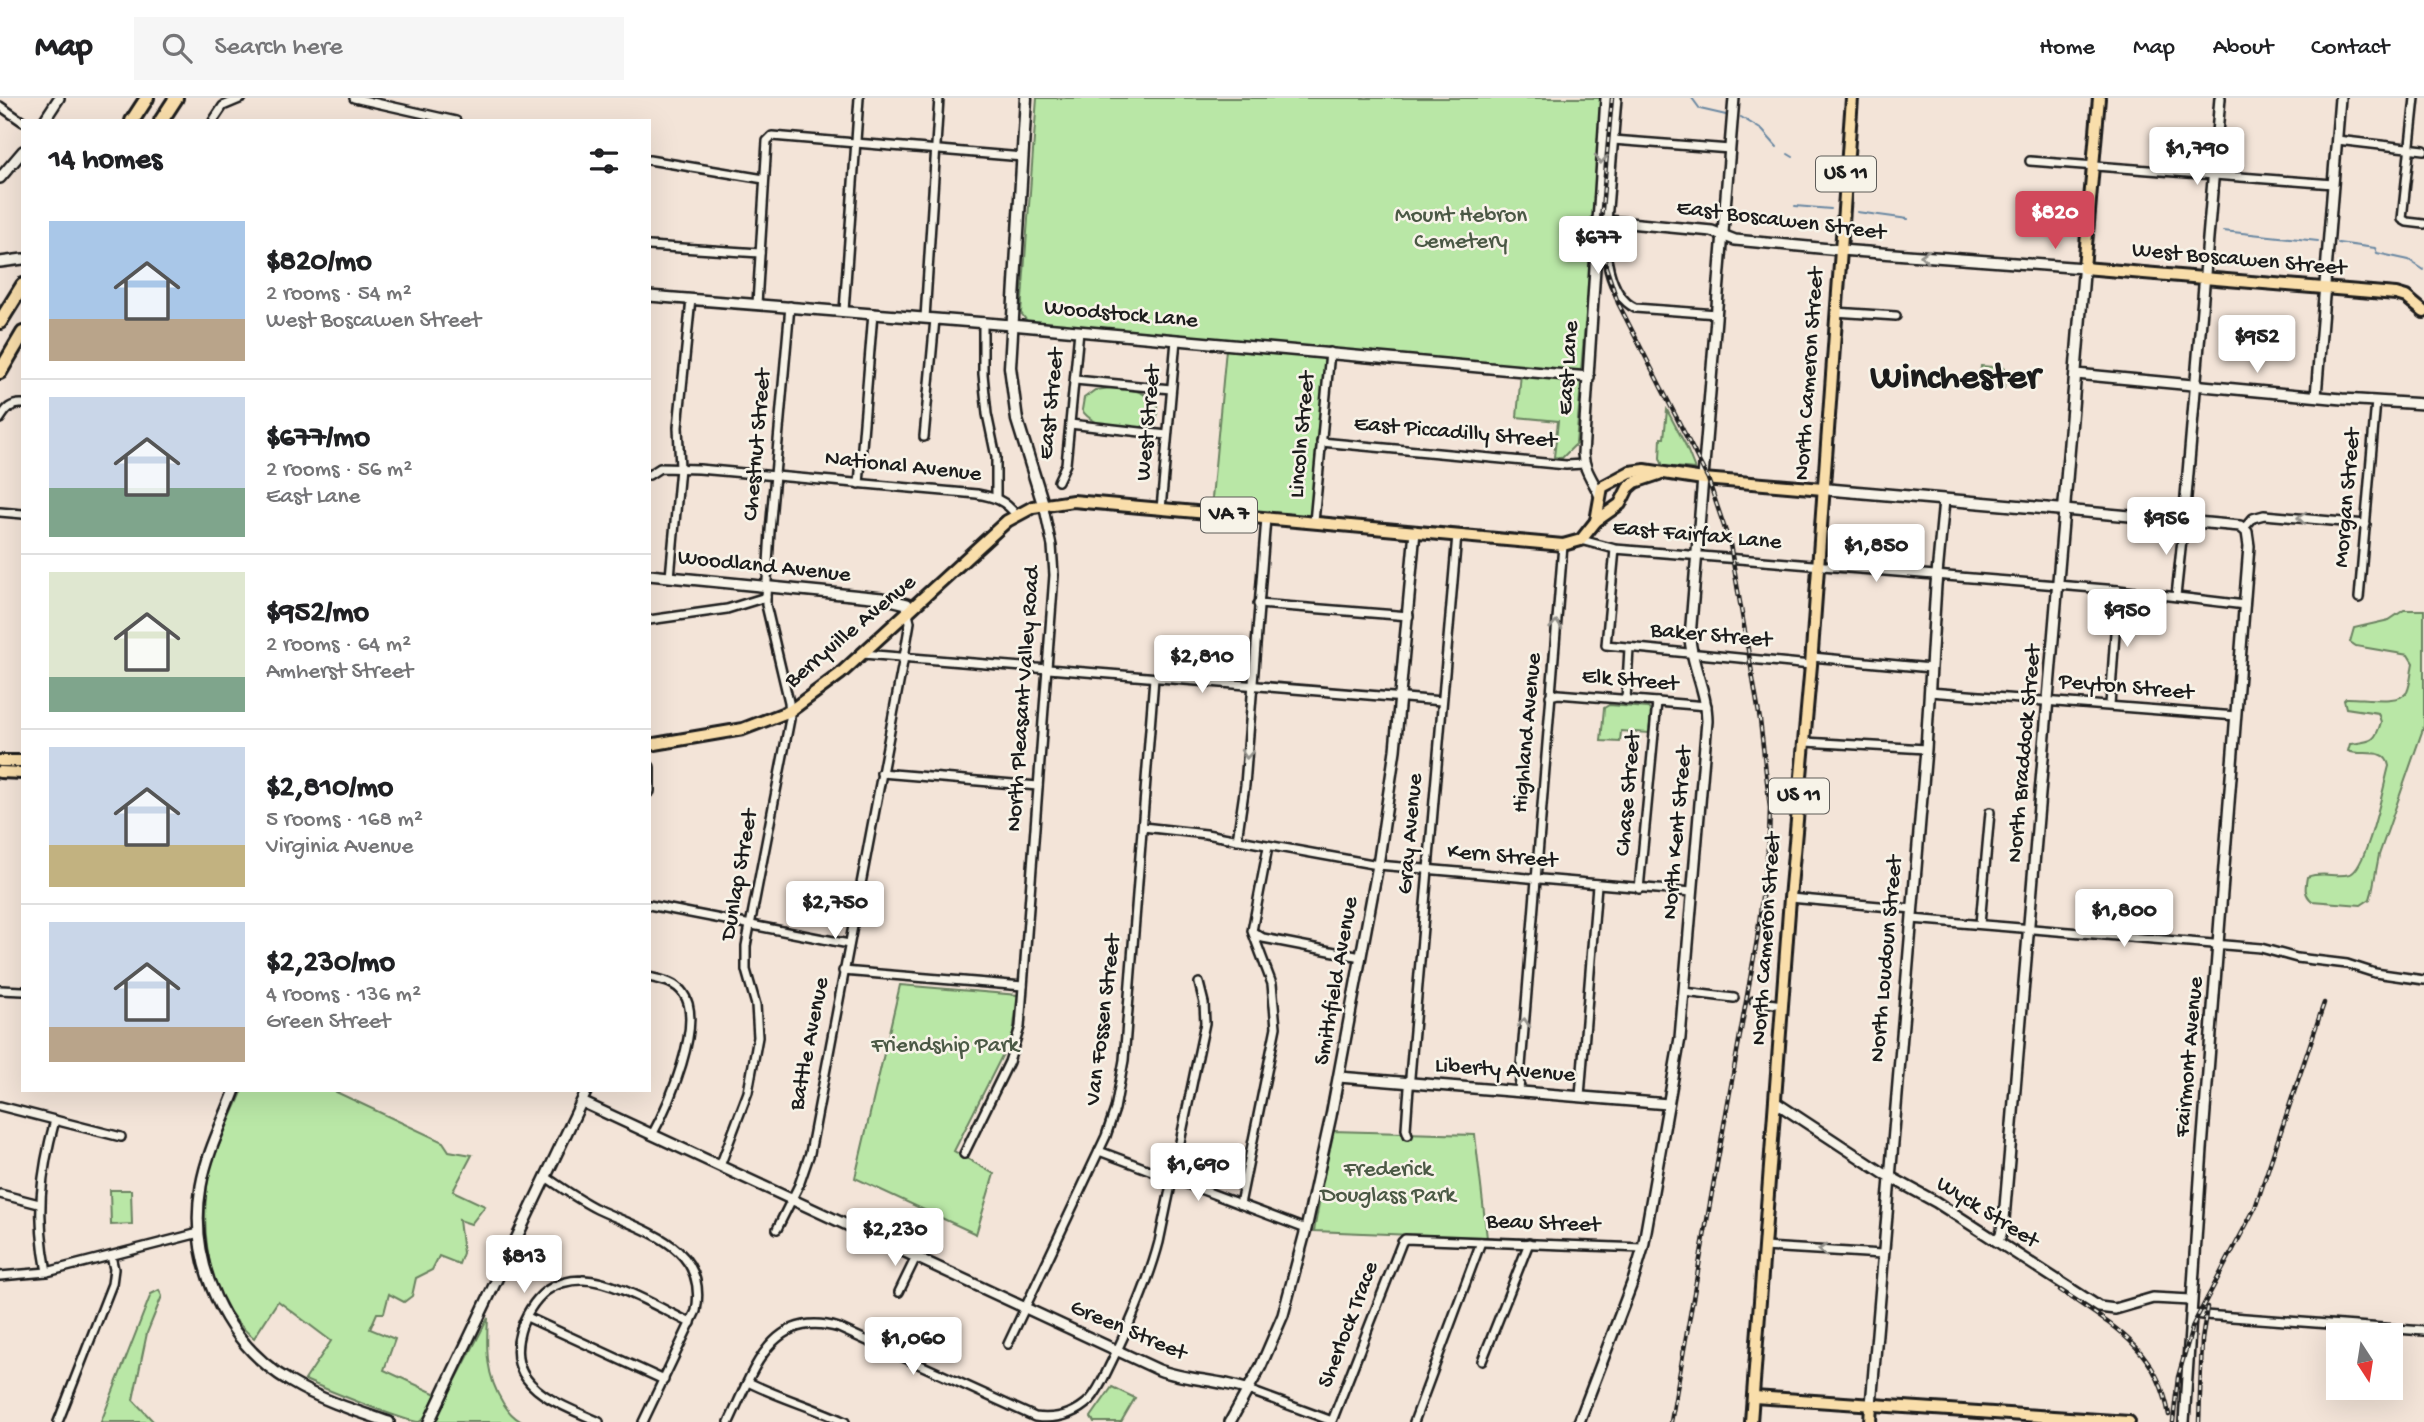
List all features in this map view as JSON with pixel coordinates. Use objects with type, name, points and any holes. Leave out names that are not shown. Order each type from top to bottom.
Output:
[{"type":"highway","points":[[133,119],[147,98]]},
{"type":"highway","points":[[162,119],[176,98]]},
{"type":"highway","points":[[0,322],[21,288]]},
{"type":"highway","points":[[0,372],[21,336]]},
{"type":"main road","name":"North Pleasant Valley Road","points":[[1026,98],[1010,366],[1015,408],[1042,504]]},
{"type":"main road","name":"US 11","points":[[1840,250],[1852,98]]},
{"type":"main road","points":[[2084,268],[2099,98]]},
{"type":"main road","name":"North Cameron Street","points":[[1751,1422],[1790,898],[1812,661],[1840,250]]},
{"type":"main road","name":"West Boscawen Street","points":[[2084,268],[2400,294],[2424,312]]},
{"type":"main road","name":"North Braddock Street","points":[[2064,510],[2084,268]]},
{"type":"main road","points":[[1596,522],[1602,487],[1637,470],[1703,479],[2064,510]]},
{"type":"main road","points":[[1581,540],[1596,522],[1620,504],[1624,494],[1635,482],[1659,474]]},
{"type":"main road","points":[[1610,482],[1622,487],[1624,494]]},
{"type":"main road","points":[[1600,497],[1606,505],[1614,507]]},
{"type":"main road","name":"VA 7","points":[[1016,515],[1042,504],[1073,501],[1563,545],[1581,540]]},
{"type":"main road","name":"Berryville Avenue","points":[[651,745],[743,729],[790,711],[827,686],[1016,515]]},
{"type":"main road","points":[[0,761],[21,761]]},
{"type":"main road","points":[[0,772],[21,773]]},
{"type":"main road","points":[[1754,1397],[2129,1422]]},
{"type":"main road","name":"North Loudoun Street","points":[[1870,1422],[1871,1405]]},
{"type":"street","points":[[45,119],[59,98]]},
{"type":"street","points":[[213,119],[223,106],[242,98]]},
{"type":"street","points":[[354,98],[448,119]]},
{"type":"street","points":[[844,311],[859,98]]},
{"type":"street","points":[[924,437],[940,98]]},
{"type":"street","points":[[1606,98],[1602,220],[1613,279],[1619,294],[1635,309],[1717,314]]},
{"type":"street","points":[[1602,220],[1616,98]]},
{"type":"street","name":"North Kent Street","points":[[1579,1422],[1643,1248],[1677,1058],[1707,706],[1690,637],[1734,98]]},
{"type":"street","points":[[2176,596],[2220,98]]},
{"type":"street","points":[[2316,396],[2340,98]]},
{"type":"street","points":[[2415,98],[2403,220],[2424,224]]},
{"type":"street","points":[[0,107],[21,121]]},
{"type":"street","points":[[757,304],[768,139],[777,135],[1023,157]]},
{"type":"street","points":[[1613,140],[1730,149]]},
{"type":"street","points":[[2337,140],[2424,150]]},
{"type":"street","points":[[0,178],[21,153]]},
{"type":"street","points":[[651,160],[764,179]]},
{"type":"street","points":[[2030,161],[2333,184]]},
{"type":"street","name":"East Boscawen Street","points":[[1602,220],[1712,231],[1735,240],[1961,258]]},
{"type":"street","name":"East Lane","points":[[1600,497],[1584,464],[1602,220]]},
{"type":"street","points":[[651,246],[760,253]]},
{"type":"street","name":"West Boscawen Street","points":[[1961,258],[2084,268]]},
{"type":"street","points":[[0,262],[18,259]]},
{"type":"street","name":"Woodstock Lane","points":[[651,296],[1330,352],[1589,377]]},
{"type":"street","points":[[670,577],[680,468],[678,427],[691,299]]},
{"type":"street","name":"Chestnut Street","points":[[790,306],[766,592],[766,606],[790,711]]},
{"type":"street","points":[[1835,312],[1896,316]]},
{"type":"street","points":[[859,484],[873,313]]},
{"type":"street","points":[[983,323],[983,374],[987,414],[996,457],[996,498]]},
{"type":"street","name":"East Street","points":[[1058,481],[1065,469],[1079,331]]},
{"type":"street","name":"West Street","points":[[1161,509],[1176,340]]},
{"type":"street","name":"Lincoln Street","points":[[1314,522],[1330,352]]},
{"type":"street","points":[[2076,374],[2424,404]]},
{"type":"street","points":[[1075,380],[1171,389]]},
{"type":"street","name":"Morgan Street","points":[[2360,598],[2376,401]]},
{"type":"street","points":[[0,419],[9,407],[21,404]]},
{"type":"street","points":[[1070,424],[1167,435]]},
{"type":"street","name":"East Piccadilly Street","points":[[1321,442],[1566,465],[1584,464]]},
{"type":"street","name":"National Avenue","points":[[651,474],[660,468],[680,468],[996,498],[1010,507],[1016,515]]},
{"type":"street","points":[[1589,476],[1610,482]]},
{"type":"street","name":"North Loudoun Street","points":[[1871,1405],[1944,500]]},
{"type":"street","name":"North Pleasant Valley Road","points":[[964,1154],[1017,1041],[1054,575],[1052,546],[1042,504]]},
{"type":"street","points":[[2064,510],[2232,524],[2244,528],[2253,518],[2264,515],[2366,524]]},
{"type":"street","name":"North Braddock Street","points":[[1997,1241],[2004,1219],[2031,928],[2064,510]]},
{"type":"street","points":[[0,512],[21,514]]},
{"type":"street","points":[[1237,840],[1245,785],[1266,518]]},
{"type":"street","name":"Fairmont Avenue","points":[[2184,1422],[2249,546],[2244,528]]},
{"type":"street","name":"Smithfield Avenue","points":[[1230,1422],[1273,1341],[1283,1315],[1306,1229],[1339,1077],[1378,865],[1402,698],[1415,531]]},
{"type":"street","name":"Gray Avenue","points":[[1408,1135],[1406,1129],[1427,869],[1457,535]]},
{"type":"street","name":"East Fairfax Lane","points":[[1581,540],[1615,548],[2058,584],[2245,605]]},
{"type":"street","name":"Highland Avenue","points":[[1519,1091],[1563,545]]},
{"type":"street","name":"Baker Street","points":[[1615,548],[1606,645],[1931,668]]},
{"type":"street","name":"Woodland Avenue","points":[[651,575],[766,592],[901,601],[907,604],[908,614]]},
{"type":"street","points":[[2110,705],[2118,590]]},
{"type":"street","points":[[651,620],[709,613],[766,592]]},
{"type":"street","points":[[1258,604],[1409,616]]},
{"type":"street","name":"Battle Avenue","points":[[777,1229],[809,1157],[904,657],[908,614]]},
{"type":"street","points":[[1626,700],[1629,648]]},
{"type":"street","points":[[863,654],[1442,701]]},
{"type":"street","name":"Van Fossen Street","points":[[1008,1344],[1099,1151],[1112,1119],[1123,1069],[1154,677]]},
{"type":"street","name":"Peyton Street","points":[[1929,692],[2235,716]]},
{"type":"street","name":"Elk Street","points":[[1550,696],[1558,694],[1707,706]]},
{"type":"street","name":"Chase Street","points":[[1639,889],[1657,702]]},
{"type":"street","name":"Dunlap Street","points":[[720,1166],[748,1093],[758,1037],[756,1005],[746,970],[746,946],[790,711]]},
{"type":"street","points":[[1805,742],[1926,749]]},
{"type":"street","points":[[881,773],[1038,786]]},
{"type":"street","points":[[1980,924],[1990,813]]},
{"type":"street","name":"Kern Street","points":[[1143,827],[1183,830],[1378,865],[1692,892]]},
{"type":"street","points":[[1240,1204],[1276,1027],[1272,984],[1252,931],[1268,846]]},
{"type":"street","points":[[1580,1096],[1597,885]]},
{"type":"street","points":[[1790,898],[1980,924],[2261,948],[2297,958],[2347,964],[2375,973],[2424,980]]},
{"type":"street","points":[[651,905],[849,944]]},
{"type":"street","points":[[1252,931],[1263,938],[1361,957]]},
{"type":"street","points":[[843,971],[1023,986]]},
{"type":"street","points":[[651,977],[668,981],[679,988],[688,1001],[691,1014],[680,1067],[652,1135]]},
{"type":"street","points":[[729,1422],[765,1350],[779,1335],[796,1326],[820,1324],[839,1328],[872,1342],[1027,1414],[1053,1418],[1070,1414],[1093,1397],[1117,1350],[1156,1254],[1205,1023],[1199,982]]},
{"type":"street","points":[[0,990],[21,992]]},
{"type":"street","points":[[1684,992],[1734,998]]},
{"type":"street","points":[[1755,1001],[1782,1005]]},
{"type":"street","name":"Liberty Avenue","points":[[1339,1077],[1668,1104]]},
{"type":"street","points":[[234,1092],[206,1165],[200,1194],[199,1233],[204,1266],[215,1297],[231,1325],[260,1359],[284,1378],[308,1392],[389,1422]]},
{"type":"street","points":[[429,1422],[586,1092]]},
{"type":"street","name":"Green Street","points":[[582,1102],[1170,1374],[1226,1383],[1332,1421]]},
{"type":"street","name":"Wyck Street","points":[[1775,1102],[1891,1178],[1936,1202],[2099,1307],[2115,1308],[2153,1298],[2192,1300]]},
{"type":"street","points":[[0,1106],[121,1137]]},
{"type":"street","points":[[47,1272],[40,1236],[39,1204],[42,1174],[55,1120]]},
{"type":"street","points":[[1099,1151],[1306,1229]]},
{"type":"street","points":[[546,1177],[583,1202],[660,1237],[680,1251],[691,1266],[697,1283],[698,1302],[643,1422]]},
{"type":"street","points":[[0,1194],[39,1204]]},
{"type":"street","points":[[0,1276],[47,1272],[199,1233]]},
{"type":"street","name":"Beau Street","points":[[1402,1242],[1410,1238],[1643,1248]]},
{"type":"street","name":"Sherlock Trace","points":[[1332,1421],[1402,1242]]},
{"type":"street","points":[[1413,1422],[1481,1242]]},
{"type":"street","points":[[1482,1360],[1529,1243]]},
{"type":"street","points":[[1763,1247],[1882,1254]]},
{"type":"street","points":[[58,1422],[112,1284],[114,1269],[111,1256]]},
{"type":"street","points":[[899,1292],[916,1257]]},
{"type":"street","points":[[599,1422],[540,1392],[522,1373],[517,1350],[520,1331],[536,1302],[547,1291],[564,1283],[581,1280],[608,1284],[691,1322]]},
{"type":"street","points":[[2191,1314],[2424,1331]]},
{"type":"street","points":[[527,1317],[664,1380]]},
{"type":"street","points":[[748,1382],[782,1399],[816,1409],[845,1422]]},
{"type":"green space","name":"Mount Hebron Cemetery","points":[[1037,98],[1603,98],[1593,213],[1588,324],[1585,324],[1581,371],[1039,325],[1027,321],[1021,313]]},
{"type":"green space","points":[[1226,349],[1326,358],[1311,516],[1211,509]]},
{"type":"green space","points":[[1981,366],[2005,368],[2004,388],[1979,386]]},
{"type":"green space","points":[[1521,373],[1577,379],[1581,383],[1576,444],[1562,458],[1554,457],[1558,421],[1517,417]]},
{"type":"green space","points":[[1095,390],[1131,390],[1148,396],[1157,405],[1157,419],[1140,427],[1118,428],[1088,417],[1082,410],[1084,398]]},
{"type":"green space","points":[[1667,410],[1695,469],[1663,466],[1660,458],[1661,438],[1664,438]]},
{"type":"green space","points":[[2404,610],[2424,610],[2424,726],[2379,855],[2370,899],[2361,905],[2312,901],[2306,890],[2307,877],[2350,874],[2363,858],[2389,766],[2387,760],[2378,754],[2348,751],[2350,744],[2371,740],[2377,734],[2381,722],[2378,713],[2346,708],[2344,700],[2379,700],[2403,696],[2411,678],[2413,663],[2408,655],[2356,646],[2350,642],[2354,628],[2389,620]]},
{"type":"green space","points":[[1609,705],[1648,708],[1651,712],[1649,733],[1621,731],[1620,742],[1601,741],[1604,708]]},
{"type":"green space","name":"Friendship Park","points":[[900,985],[1018,995],[1013,1034],[954,1151],[994,1174],[976,1234],[855,1178]]},
{"type":"green space","points":[[242,1092],[336,1092],[443,1142],[449,1151],[472,1155],[453,1191],[485,1206],[471,1224],[459,1220],[463,1253],[459,1264],[439,1256],[432,1270],[416,1278],[412,1296],[404,1302],[389,1294],[384,1313],[377,1313],[370,1329],[395,1339],[384,1370],[436,1394],[422,1420],[411,1421],[305,1380],[331,1341],[278,1301],[254,1338],[228,1309],[219,1292],[208,1255],[205,1215],[208,1176]]},
{"type":"green space","name":"Frederick Douglass Park","points":[[1332,1131],[1475,1135],[1487,1238],[1314,1231]]},
{"type":"green space","points":[[110,1190],[131,1190],[132,1224],[111,1225]]},
{"type":"green space","points":[[159,1290],[162,1296],[147,1333],[133,1400],[154,1422],[101,1422],[151,1294]]},
{"type":"green space","points":[[488,1318],[487,1352],[493,1383],[507,1409],[522,1422],[434,1422]]},
{"type":"green space","points":[[1112,1387],[1135,1398],[1121,1422],[1094,1422],[1091,1417]]},
{"type":"waterway","points":[[1692,98],[1700,109],[1726,115]]},
{"type":"waterway","points":[[1741,117],[1762,130],[1777,147]]},
{"type":"waterway","points":[[1788,154],[1793,157]]},
{"type":"waterway","points":[[1795,206],[1831,209]]},
{"type":"waterway","points":[[1857,212],[1908,219]]},
{"type":"waterway","points":[[2223,231],[2318,241]]},
{"type":"waterway","points":[[2338,243],[2375,248],[2377,253],[2409,260],[2424,270]]},
{"type":"railway","points":[[1612,98],[1601,220],[1606,267],[1618,303],[1708,479],[1730,544],[1760,720],[1770,808],[1757,940],[1671,1422]]},
{"type":"railway","points":[[2173,1422],[2178,1377],[2193,1325],[2255,1208],[2324,1003]]},
{"type":"railway","points":[[2060,1290],[2114,1327],[2143,1355],[2163,1392],[2169,1415]]},
{"type":"railway","points":[[2199,1422],[2202,1340],[2207,1307]]},
{"type":"district","name":"Winchester","points":[[1955,379]]}]
